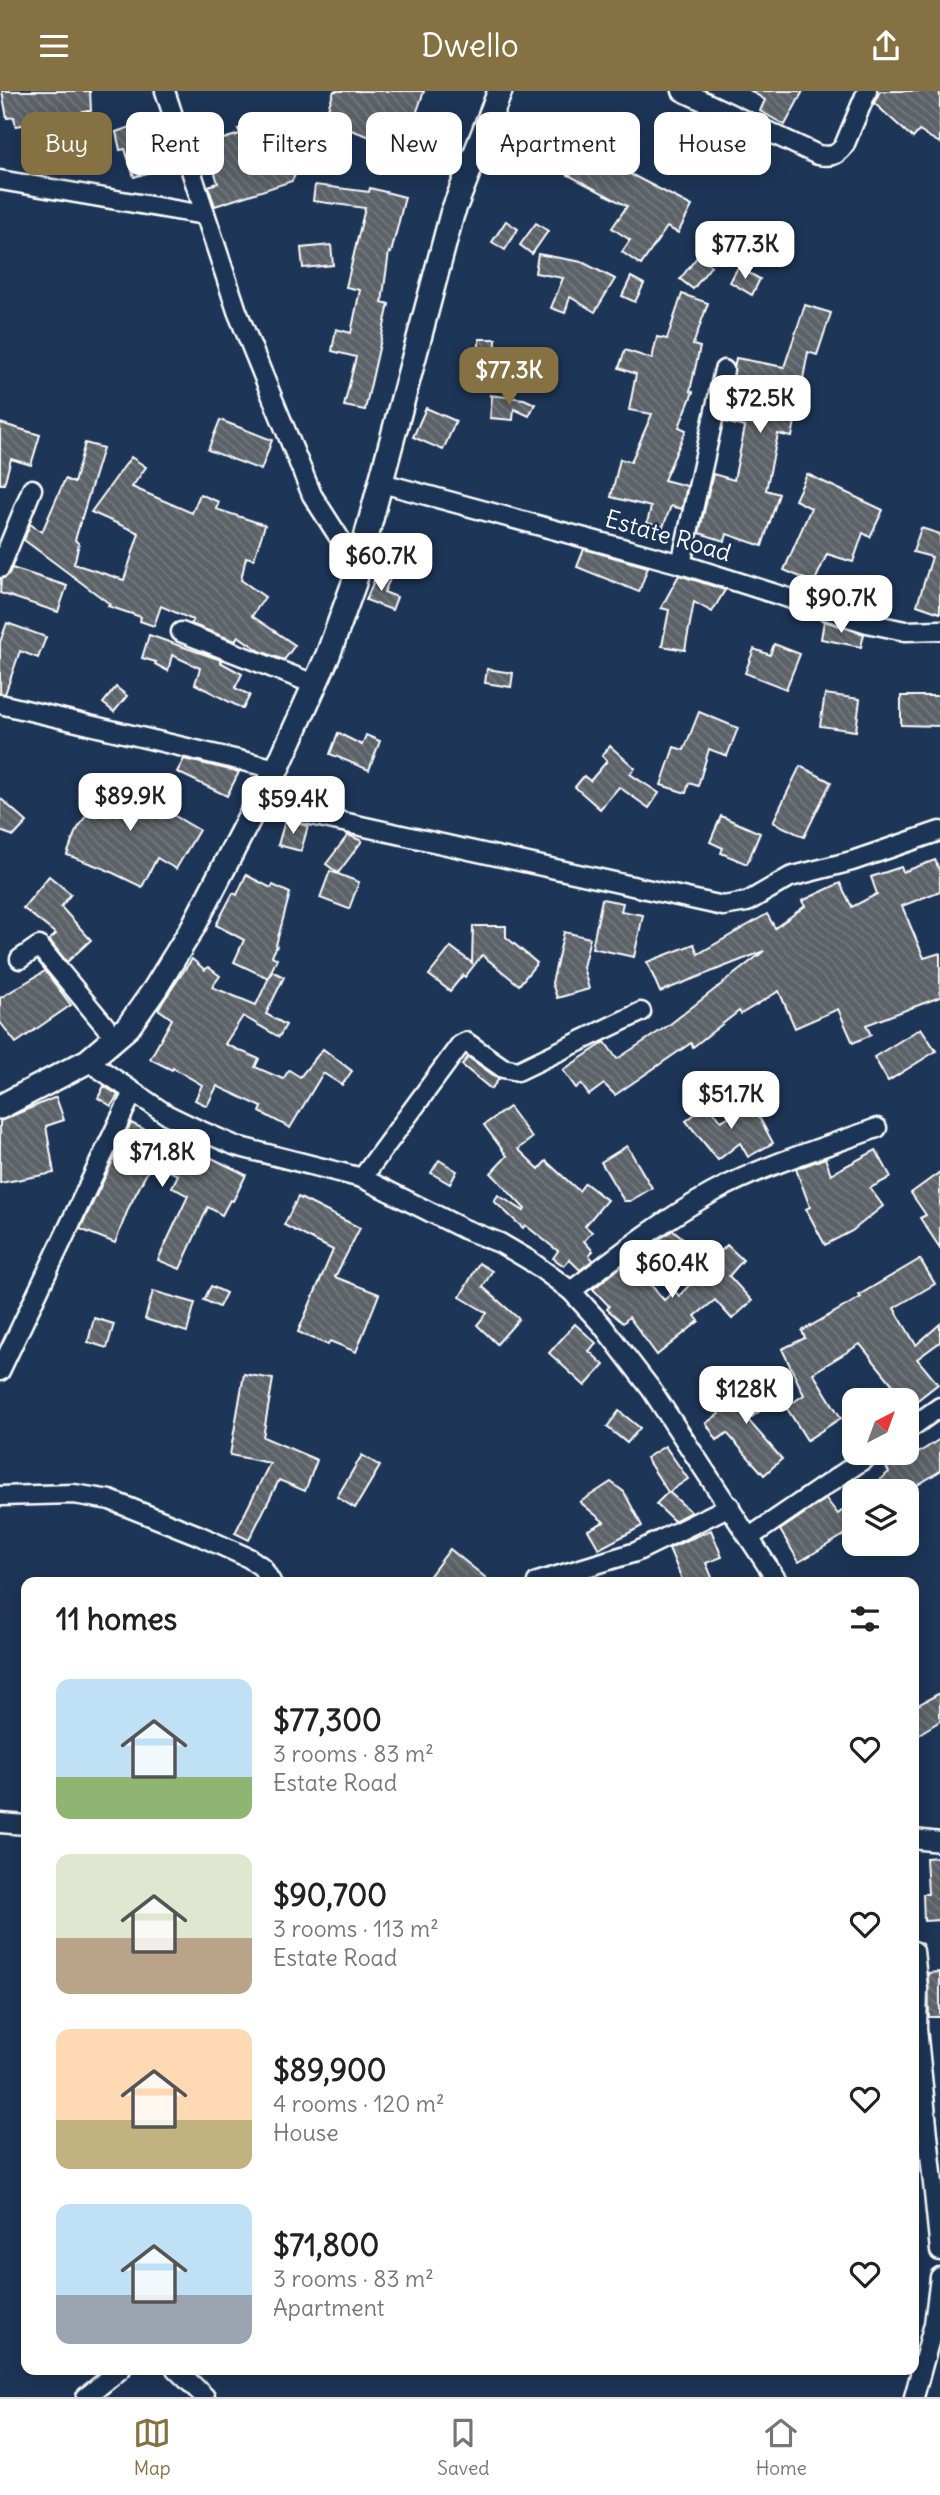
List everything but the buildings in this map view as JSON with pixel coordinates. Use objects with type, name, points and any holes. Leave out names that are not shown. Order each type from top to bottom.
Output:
[{"type":"street","points":[[165,91],[237,311],[312,495],[358,567]]},
{"type":"street","points":[[0,1108],[68,1074],[128,1027],[193,927],[276,769],[328,655],[358,567],[452,214],[500,91]]},
{"type":"street","points":[[682,91],[818,155],[828,156],[838,153],[844,146],[867,91]]},
{"type":"street","points":[[0,180],[204,215]]},
{"type":"street","points":[[681,564],[724,370]]},
{"type":"street","name":"Estate Road","points":[[382,483],[681,564],[867,623],[905,631],[940,629]]},
{"type":"street","points":[[0,568],[32,489]]},
{"type":"street","points":[[181,632],[314,684]]},
{"type":"street","points":[[0,704],[276,769]]},
{"type":"street","points":[[257,803],[723,906],[747,902],[790,877],[852,861],[940,831]]},
{"type":"street","points":[[20,959],[39,946],[116,1038]]},
{"type":"street","points":[[362,1178],[460,1045],[466,1042],[503,1068],[518,1071],[642,1012]]},
{"type":"street","points":[[88,1061],[166,1114],[236,1146],[362,1178],[530,1259],[571,1291],[602,1325],[651,1389],[775,1577]]},
{"type":"street","points":[[0,1371],[132,1093]]},
{"type":"street","points":[[571,1291],[641,1237],[714,1192],[877,1128]]},
{"type":"street","points":[[919,1422],[940,1407]]},
{"type":"street","points":[[750,1537],[855,1465]]},
{"type":"street","points":[[0,1496],[74,1494],[128,1506],[249,1558],[262,1567],[268,1577]]},
{"type":"street","points":[[558,1577],[636,1552],[730,1506]]},
{"type":"street","points":[[0,1823],[21,1825]]},
{"type":"street","points":[[919,1840],[940,1842]]},
{"type":"street","points":[[919,2047],[940,2252]]},
{"type":"street","points":[[914,2397],[934,2324],[940,2277]]},
{"type":"street","points":[[86,2397],[114,2375]]},
{"type":"street","points":[[182,2375],[205,2397]]}]
